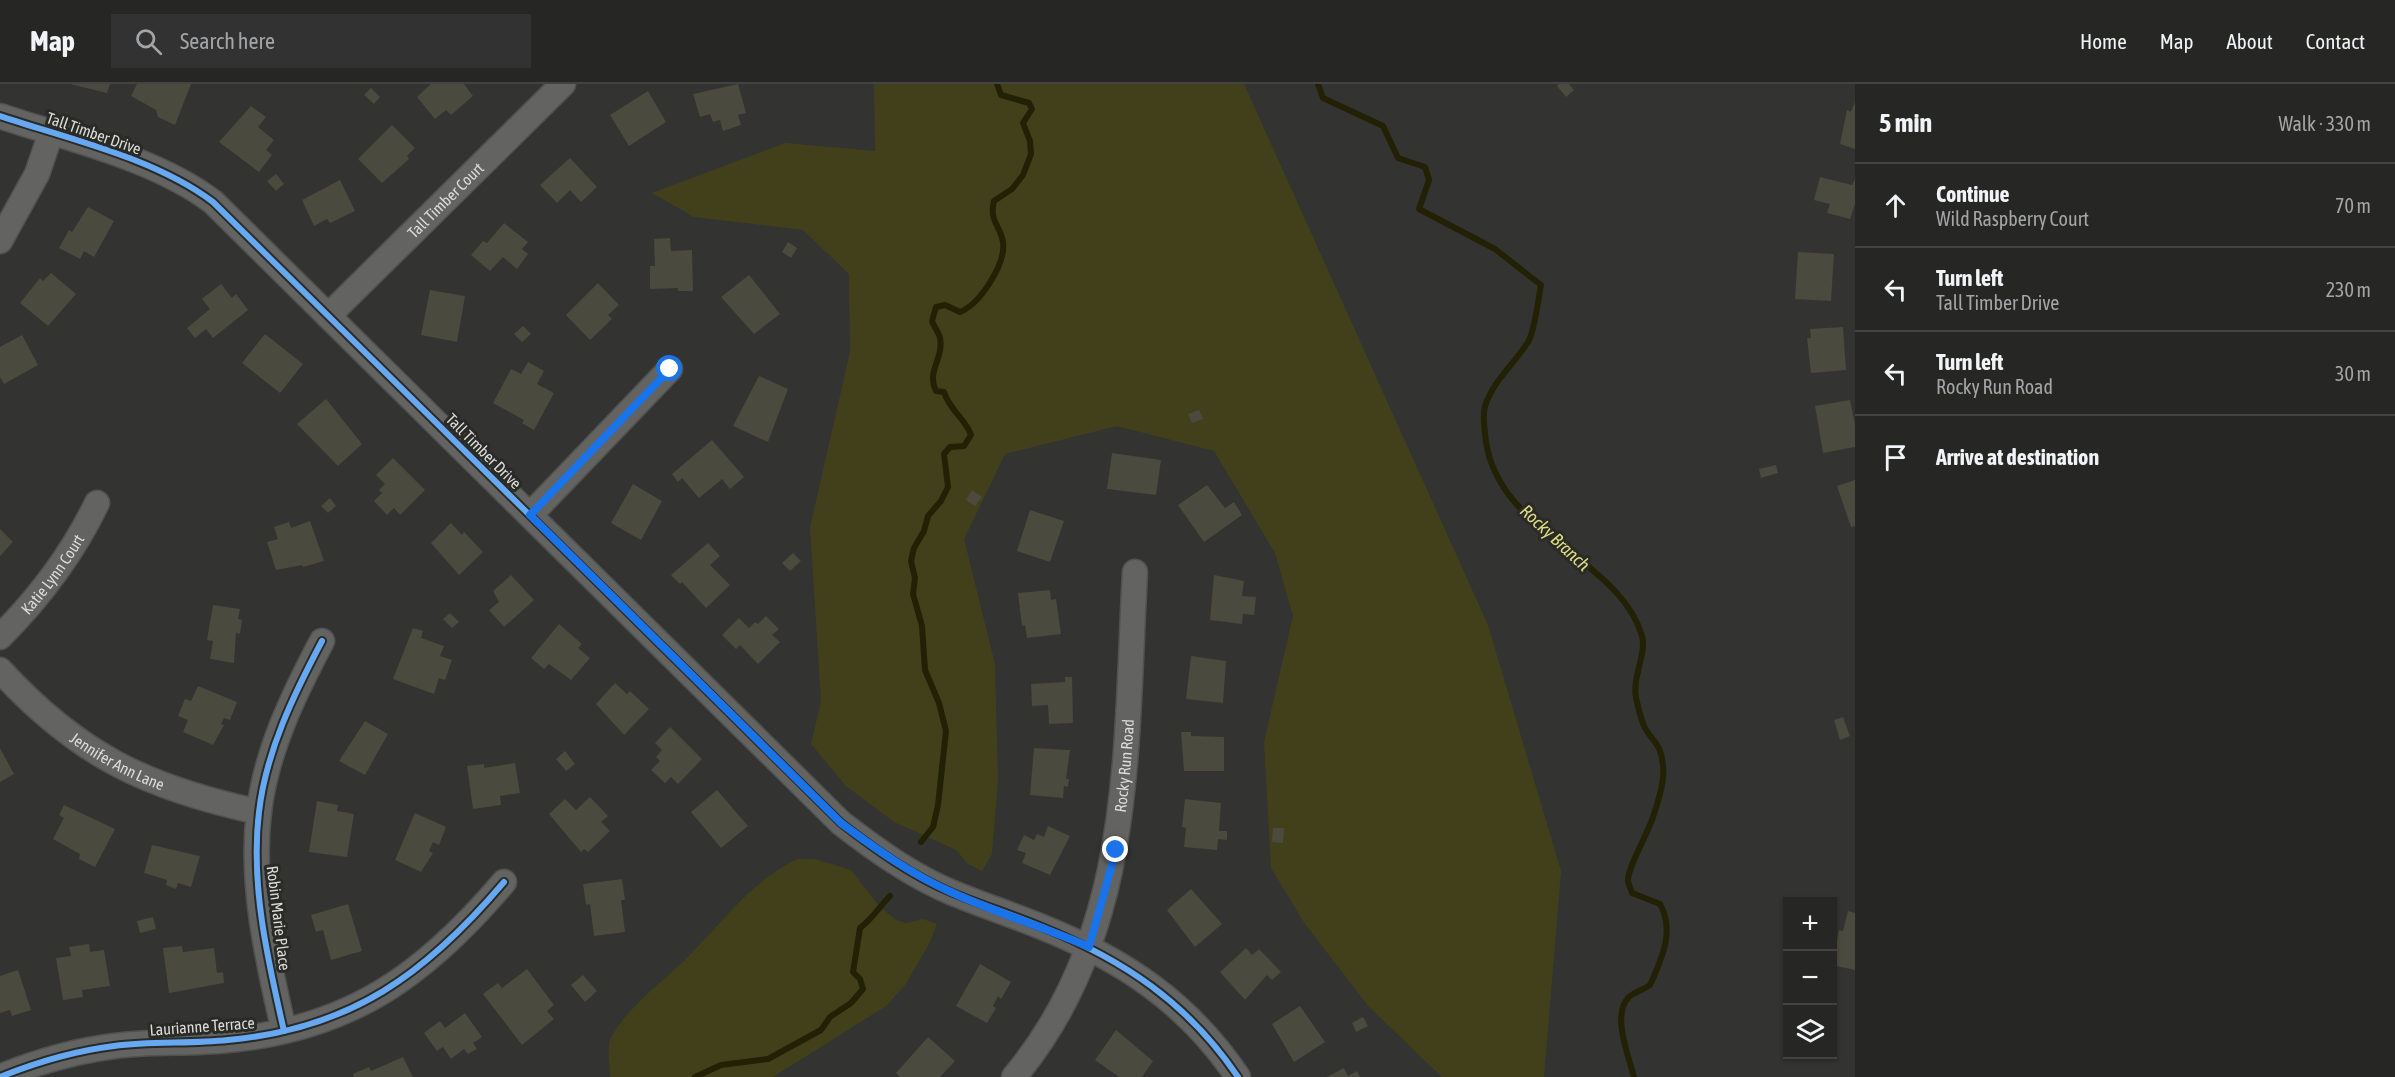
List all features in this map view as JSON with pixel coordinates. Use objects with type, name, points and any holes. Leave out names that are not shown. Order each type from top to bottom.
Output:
[{"type":"street","name":"Tall Timber Court","points":[[328,316],[563,84]]},
{"type":"street","name":"Tall Timber Drive","points":[[0,116],[164,171],[192,186],[213,202],[841,823],[878,851],[952,893],[1089,947],[1132,971],[1165,994],[1200,1028],[1238,1077]]},
{"type":"street","points":[[0,241],[37,174],[51,133]]},
{"type":"street","points":[[530,515],[670,369]]},
{"type":"street","name":"Katie Lynn Court","points":[[0,638],[28,609],[57,573],[82,534],[97,503]]},
{"type":"street","name":"Rocky Run Road","points":[[1014,1077],[1052,1024],[1089,947],[1116,850],[1122,801],[1135,572]]},
{"type":"street","name":"Robin Marie Place","points":[[284,1031],[269,966],[260,900],[258,812],[265,777],[286,715],[322,640]]},
{"type":"street","name":"Jennifer Ann Lane","points":[[0,670],[55,723],[120,768],[211,802],[258,812]]},
{"type":"street","name":"Laurianne Terrace","points":[[0,1077],[37,1063],[94,1049],[228,1040],[284,1031],[322,1019],[394,986],[434,956],[459,933],[504,882]]},
{"type":"shaded area","points":[[874,84],[1244,84],[1488,625],[1561,871],[1544,1077],[1442,1077],[1369,1007],[1305,924],[1271,868],[1264,742],[1293,616],[1275,553],[1214,451],[1117,426],[1005,454],[964,539],[995,664],[998,781],[992,854],[982,871],[968,864],[956,850],[894,822],[846,786],[811,744],[821,701],[810,527],[850,352],[849,274],[803,230],[694,217],[652,193],[785,143],[875,151]]},
{"type":"shaded area","points":[[797,859],[815,859],[851,870],[879,906],[896,920],[906,923],[923,919],[937,924],[930,942],[905,985],[886,1006],[773,1077],[610,1077],[610,1041],[627,1015],[685,960],[750,892],[780,868]]},
{"type":"building","points":[[70,84],[110,84],[107,93]]},
{"type":"building","points":[[137,84],[191,84],[175,125],[158,117],[156,110],[131,96]]},
{"type":"building","points":[[431,84],[464,84],[473,96],[451,115],[446,110],[435,119],[417,97]]},
{"type":"building","points":[[738,84],[746,113],[738,115],[741,125],[723,131],[720,120],[713,122],[710,114],[700,117],[693,94]]},
{"type":"building","points":[[1569,84],[1574,90],[1566,97],[1557,86]]},
{"type":"building","points":[[371,88],[380,97],[374,104],[364,95]]},
{"type":"building","points":[[648,91],[666,122],[629,146],[610,115]]},
{"type":"building","points":[[1855,102],[1855,149],[1840,144],[1847,110],[1851,112]]},
{"type":"building","points":[[251,106],[266,117],[258,127],[274,140],[266,150],[272,155],[259,172],[219,142]]},
{"type":"building","points":[[392,125],[415,148],[407,156],[409,159],[382,183],[358,159]]},
{"type":"building","points":[[570,158],[597,187],[581,202],[570,190],[557,203],[540,185]]},
{"type":"building","points":[[276,174],[284,184],[276,191],[267,181]]},
{"type":"building","points":[[1820,177],[1852,185],[1855,179],[1855,204],[1850,219],[1827,213],[1830,204],[1814,200]]},
{"type":"building","points":[[340,180],[355,211],[330,223],[327,219],[314,226],[302,200]]},
{"type":"building","points":[[88,207],[114,221],[94,257],[84,251],[80,259],[59,248],[69,230],[72,232]]},
{"type":"building","points":[[504,223],[528,242],[522,249],[528,254],[517,269],[503,257],[490,271],[471,255],[483,241],[487,243]]},
{"type":"building","points":[[670,238],[671,251],[692,250],[693,291],[678,291],[678,288],[650,289],[650,266],[655,266],[654,239]]},
{"type":"building","points":[[788,242],[797,248],[791,258],[782,252]]},
{"type":"building","points":[[1798,252],[1834,254],[1831,301],[1795,299]]},
{"type":"building","points":[[51,273],[76,294],[48,326],[20,303],[40,278],[43,281]]},
{"type":"building","points":[[749,275],[780,314],[754,334],[721,297]]},
{"type":"building","points":[[598,283],[619,305],[608,315],[612,319],[590,340],[566,315]]},
{"type":"building","points":[[221,284],[232,298],[236,294],[248,310],[213,338],[206,329],[195,338],[187,328],[210,309],[202,299]]},
{"type":"building","points":[[430,290],[465,296],[457,342],[421,335]]},
{"type":"building","points":[[523,326],[531,334],[522,342],[514,334]]},
{"type":"building","points":[[1843,327],[1846,370],[1811,373],[1807,338],[1811,338],[1810,329]]},
{"type":"building","points":[[265,334],[303,364],[280,393],[242,363]]},
{"type":"building","points":[[22,335],[38,365],[4,384],[0,377],[0,347]]},
{"type":"building","points":[[528,362],[544,371],[537,384],[554,393],[534,430],[522,423],[524,420],[493,403],[511,369],[521,374]]},
{"type":"building","points":[[759,376],[788,389],[768,442],[733,426]]},
{"type":"building","points":[[326,399],[362,444],[338,466],[297,424]]},
{"type":"building","points":[[1850,400],[1855,424],[1855,447],[1823,453],[1815,406]]},
{"type":"building","points":[[1199,410],[1203,419],[1192,423],[1188,414]]},
{"type":"building","points":[[712,440],[744,477],[730,489],[722,479],[699,498],[682,478],[678,482],[672,474]]},
{"type":"building","points":[[1112,453],[1161,460],[1156,495],[1107,489]]},
{"type":"building","points":[[393,458],[425,490],[400,515],[394,508],[387,515],[374,501],[382,493],[379,490],[385,484],[376,475]]},
{"type":"building","points":[[1776,465],[1778,473],[1761,478],[1759,469]]},
{"type":"building","points":[[1855,480],[1855,526],[1851,527],[1837,486]]},
{"type":"building","points":[[633,484],[662,501],[641,540],[611,523]]},
{"type":"building","points":[[1207,485],[1225,508],[1234,502],[1242,515],[1204,542],[1178,505]]},
{"type":"building","points":[[972,490],[982,497],[975,506],[966,500]]},
{"type":"building","points":[[330,498],[336,506],[328,513],[321,506]]},
{"type":"building","points":[[1030,510],[1064,521],[1050,562],[1017,551]]},
{"type":"building","points":[[310,521],[324,561],[303,567],[302,565],[276,570],[267,542],[278,539],[274,527],[289,522],[291,528]]},
{"type":"building","points":[[451,523],[462,535],[464,532],[483,552],[459,575],[431,543]]},
{"type":"building","points":[[0,529],[13,542],[0,556]]},
{"type":"building","points":[[708,543],[720,556],[710,565],[730,585],[706,608],[682,582],[680,584],[671,575]]},
{"type":"building","points":[[793,553],[801,561],[790,571],[782,563]]},
{"type":"building","points":[[511,575],[534,600],[504,627],[489,610],[499,602],[493,591]]},
{"type":"building","points":[[1214,575],[1244,581],[1242,596],[1256,597],[1254,615],[1243,614],[1242,624],[1210,620]]},
{"type":"building","points":[[1050,590],[1051,600],[1056,599],[1061,634],[1027,638],[1025,625],[1022,626],[1018,593]]},
{"type":"building","points":[[213,605],[240,609],[238,619],[242,620],[240,634],[236,633],[234,663],[210,659],[213,641],[207,640]]},
{"type":"building","points":[[450,613],[459,622],[452,628],[443,619]]},
{"type":"building","points":[[766,616],[779,629],[772,635],[780,642],[758,664],[740,645],[736,649],[722,635],[739,618],[749,628],[755,622],[758,624]]},
{"type":"building","points":[[559,624],[582,644],[578,648],[590,658],[571,680],[549,664],[544,669],[531,658]]},
{"type":"building","points":[[413,628],[423,631],[421,638],[444,646],[440,656],[452,660],[445,680],[439,678],[434,694],[393,679]]},
{"type":"building","points":[[1191,656],[1226,661],[1223,703],[1186,699]]},
{"type":"building","points":[[1065,677],[1072,677],[1073,723],[1049,724],[1048,705],[1032,706],[1031,684],[1065,682]]},
{"type":"building","points":[[615,683],[627,694],[630,691],[649,709],[624,735],[596,704]]},
{"type":"building","points":[[198,686],[237,702],[230,720],[224,718],[221,724],[224,725],[213,745],[183,732],[188,720],[178,716],[185,699],[191,701]]},
{"type":"building","points":[[1843,717],[1850,736],[1840,740],[1834,720]]},
{"type":"building","points":[[365,721],[388,734],[365,775],[339,761]]},
{"type":"building","points":[[670,727],[702,759],[678,784],[671,777],[665,783],[651,770],[660,761],[656,757],[662,750],[655,743]]},
{"type":"building","points":[[1181,732],[1191,732],[1191,736],[1224,737],[1224,771],[1184,771]]},
{"type":"building","points":[[0,748],[14,774],[0,782]]},
{"type":"building","points":[[1034,748],[1070,750],[1066,779],[1069,779],[1068,787],[1064,786],[1063,798],[1030,795]]},
{"type":"building","points":[[565,751],[575,764],[566,771],[556,759]]},
{"type":"building","points":[[515,763],[520,793],[500,796],[501,805],[473,809],[467,766],[484,764],[484,768]]},
{"type":"building","points":[[717,790],[748,826],[721,848],[691,812]]},
{"type":"building","points":[[590,797],[608,816],[601,822],[610,831],[588,852],[584,849],[581,852],[549,814],[565,799],[576,810]]},
{"type":"building","points":[[1185,799],[1221,803],[1219,831],[1227,831],[1227,840],[1218,839],[1217,850],[1184,847],[1186,828],[1182,827]]},
{"type":"building","points":[[317,801],[338,805],[337,811],[354,814],[347,857],[309,852]]},
{"type":"building","points":[[64,805],[115,829],[95,867],[79,859],[80,854],[53,839],[64,818],[59,815]]},
{"type":"building","points":[[415,813],[446,827],[439,845],[433,842],[429,851],[433,853],[421,872],[395,860]]},
{"type":"building","points":[[1048,826],[1070,836],[1050,875],[1022,863],[1026,853],[1017,850],[1024,835],[1034,840],[1037,834],[1044,837]]},
{"type":"building","points":[[1273,828],[1284,828],[1283,843],[1272,842]]},
{"type":"building","points":[[152,845],[200,856],[191,887],[178,883],[176,889],[166,885],[167,880],[144,873]]},
{"type":"building","points":[[622,879],[625,900],[621,900],[625,932],[594,936],[590,904],[586,905],[583,884]]},
{"type":"building","points":[[1191,889],[1222,924],[1195,947],[1167,910]]},
{"type":"building","points":[[348,904],[362,951],[331,960],[323,930],[316,932],[311,915]]},
{"type":"building","points":[[1848,911],[1855,913],[1855,970],[1837,966],[1837,940],[1839,930],[1843,931]]},
{"type":"building","points":[[153,917],[156,929],[140,933],[137,921]]},
{"type":"building","points":[[89,944],[90,952],[104,950],[110,986],[82,990],[83,997],[63,1000],[56,958],[71,956],[69,947]]},
{"type":"building","points":[[182,946],[183,952],[214,948],[217,973],[223,972],[224,983],[169,993],[163,948]]},
{"type":"building","points":[[1246,948],[1252,955],[1259,949],[1281,972],[1272,980],[1267,975],[1245,1000],[1220,972]]},
{"type":"building","points":[[980,964],[1011,982],[1001,999],[998,996],[993,1006],[996,1008],[987,1023],[956,1006]]},
{"type":"building","points":[[527,969],[554,1005],[547,1011],[554,1019],[522,1045],[483,994],[498,983],[502,988]]},
{"type":"building","points":[[18,970],[31,1010],[12,1016],[10,1010],[0,1013],[0,976]]},
{"type":"building","points":[[583,975],[597,991],[585,1002],[571,985]]},
{"type":"building","points":[[1300,1006],[1325,1042],[1294,1062],[1272,1024]]},
{"type":"building","points":[[465,1013],[482,1037],[473,1043],[477,1049],[468,1054],[464,1049],[451,1059],[443,1047],[437,1051],[424,1033],[440,1021],[445,1028]]},
{"type":"building","points":[[1363,1017],[1368,1026],[1356,1032],[1352,1023]]},
{"type":"building","points":[[1116,1030],[1153,1061],[1142,1077],[1119,1077],[1095,1060]]},
{"type":"building","points":[[928,1037],[955,1061],[940,1077],[900,1077],[896,1073]]},
{"type":"building","points":[[403,1057],[413,1077],[354,1077],[353,1074],[369,1067],[371,1071]]},
{"type":"building","points":[[1344,1068],[1348,1076],[1357,1071],[1360,1077],[1327,1077]]},
{"type":"waterway","points":[[921,842],[933,827],[938,805],[946,731],[939,703],[925,670],[922,626],[913,594],[915,578],[911,561],[928,516],[941,501],[948,487],[944,454],[950,447],[964,446],[971,435],[944,392],[936,391],[933,384],[941,345],[932,321],[936,307],[945,305],[960,312],[968,308],[976,301],[996,272],[1003,251],[1003,242],[993,214],[994,201],[1012,189],[1023,175],[1031,154],[1030,141],[1023,123],[1032,109],[1029,103],[1001,95],[997,84]]},
{"type":"waterway","name":"Rocky Branch","points":[[1318,84],[1323,98],[1383,126],[1398,158],[1425,167],[1429,180],[1419,209],[1495,249],[1541,285],[1528,342],[1493,389],[1485,406],[1485,434],[1496,474],[1513,500],[1536,524],[1610,586],[1630,609],[1642,636],[1643,650],[1636,682],[1636,698],[1645,728],[1660,751],[1663,776],[1653,817],[1631,867],[1628,883],[1632,893],[1660,904],[1667,934],[1662,955],[1650,985],[1629,997],[1621,1014],[1625,1047],[1634,1077]]},
{"type":"waterway","points":[[695,1077],[721,1065],[768,1059],[821,1030],[830,1017],[851,1003],[863,989],[860,979],[853,972],[860,928],[890,896]]},
{"type":"cycle path","points":[[0,116],[111,151],[165,173],[213,202],[841,823],[881,853],[923,879],[1072,940],[1127,969],[1176,1006],[1198,1027],[1238,1077]]},
{"type":"cycle path","points":[[284,1031],[262,922],[257,867],[259,812],[275,745],[301,682],[322,641]]},
{"type":"cycle path","points":[[0,1077],[42,1062],[99,1048],[128,1044],[228,1040],[272,1034],[312,1024],[349,1009],[383,991],[415,970],[475,915],[504,882]]},
{"type":"route","points":[[670,369],[530,515],[841,823],[878,851],[919,876],[952,893],[1089,947],[1116,850]]}]
